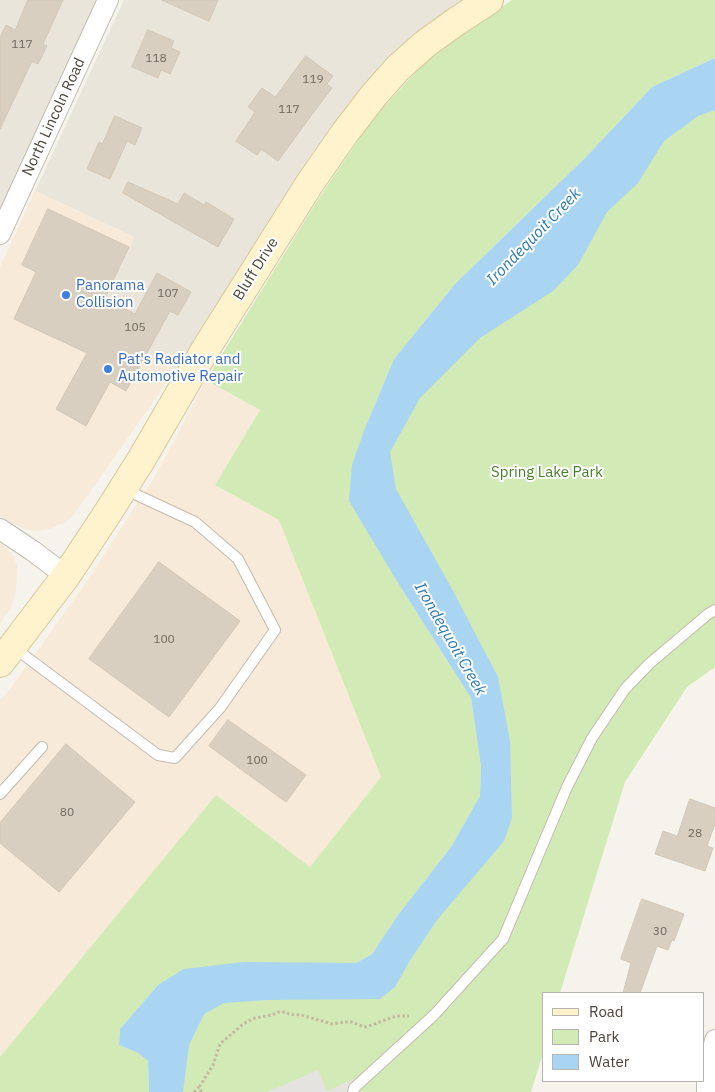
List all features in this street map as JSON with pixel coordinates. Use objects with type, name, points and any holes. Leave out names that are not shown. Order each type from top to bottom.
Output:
[{"type":"street","name":"North Lincoln Road","points":[[0,234],[108,0]]},
{"type":"street","name":"Bluff Drive","points":[[66,576],[123,488],[205,350],[310,183],[344,134],[398,68],[425,44],[489,0]]},
{"type":"street","points":[[0,529],[66,576],[6,655]]},
{"type":"street","points":[[707,1092],[707,1078],[715,1040]]},
{"type":"lane","points":[[6,655],[158,755],[176,758],[220,708],[275,630],[238,559],[195,522],[123,488]]},
{"type":"lane","points":[[353,1092],[354,1088],[434,1015],[503,939],[567,787],[592,738],[625,689],[649,664],[715,610]]},
{"type":"lane","points":[[0,794],[42,746]]},
{"type":"path","points":[[194,1092],[213,1065],[220,1044],[243,1024],[256,1018],[286,1012],[332,1024],[352,1022],[364,1027],[396,1016],[409,1016],[423,1025]]},
{"type":"path","points":[[200,1086],[201,1092]]},
{"type":"shaded area","points":[[0,0],[98,0],[0,212]]},
{"type":"shaded area","points":[[124,0],[462,0],[416,36],[204,333],[176,369],[94,324],[134,237],[35,191]]},
{"type":"shaded area","points":[[35,191],[134,237],[94,323],[176,369],[73,516],[50,529],[34,531],[22,528],[0,516],[0,267]]},
{"type":"shaded area","points":[[206,380],[260,410],[215,485],[279,520],[381,777],[310,867],[216,796],[0,1057],[0,701],[85,584],[157,473]]},
{"type":"shaded area","points":[[0,543],[13,555],[17,566],[17,575],[16,591],[11,607],[0,623]]},
{"type":"shaded area","points":[[318,1070],[327,1091],[354,1079],[361,1092],[267,1092]]},
{"type":"green space","points":[[512,0],[715,0],[715,58],[652,87],[585,158],[455,284],[394,359],[365,428],[398,583],[471,698],[481,767],[480,796],[451,847],[398,915],[372,954],[356,963],[313,963],[158,985],[120,1029],[119,1045],[138,1053],[148,1061],[149,1092],[0,1092],[0,1057],[216,795],[310,867],[381,777],[279,520],[215,485],[260,410],[206,380],[319,198],[372,120],[432,54]]},
{"type":"green space","name":"Spring Lake Park","points":[[715,87],[715,667],[687,687],[625,782],[560,992],[542,992],[542,1056],[531,1092],[167,1092],[172,998],[329,986],[411,942],[494,824],[495,716],[371,467],[402,373]]},
{"type":"water","name":"Irondequoit Creek","points":[[715,58],[715,110],[698,116],[664,141],[638,183],[607,212],[578,265],[553,291],[480,338],[420,398],[390,452],[396,489],[452,589],[498,677],[510,741],[512,818],[504,841],[437,920],[395,987],[380,999],[267,1000],[224,1003],[204,1014],[189,1045],[183,1092],[149,1092],[148,1061],[138,1053],[119,1045],[120,1029],[158,985],[184,969],[244,962],[356,963],[372,954],[398,915],[451,847],[480,796],[481,767],[471,698],[398,583],[349,501],[352,465],[365,428],[394,359],[455,284],[585,158],[652,87]]},
{"type":"building","points":[[28,0],[63,0],[43,44],[47,46],[38,64],[32,61],[0,129],[0,38],[6,25],[15,30]]},
{"type":"building","points":[[162,0],[218,0],[209,21]]},
{"type":"building","points":[[148,30],[174,41],[171,48],[180,52],[170,74],[161,70],[158,78],[132,67]]},
{"type":"building","points":[[306,56],[333,76],[327,84],[332,88],[278,161],[261,149],[257,155],[236,141],[255,112],[248,107],[262,88],[275,97]]},
{"type":"building","points":[[115,116],[142,128],[135,145],[127,141],[110,179],[87,169],[99,142],[102,144]]},
{"type":"building","points":[[128,182],[178,204],[184,193],[204,205],[206,202],[234,219],[218,247],[123,193]]},
{"type":"building","points":[[48,209],[129,247],[105,298],[135,314],[157,273],[191,292],[178,315],[170,311],[126,391],[110,382],[86,426],[56,409],[87,353],[14,319],[36,272],[22,265]]},
{"type":"building","points":[[159,562],[240,621],[169,717],[89,659]]},
{"type":"building","points":[[228,720],[306,775],[286,802],[209,746]]},
{"type":"building","points":[[66,744],[135,802],[59,892],[0,843],[0,823]]},
{"type":"building","points":[[690,799],[715,808],[715,824],[707,846],[713,848],[705,871],[655,854],[663,831],[677,836]]},
{"type":"building","points":[[642,899],[684,914],[674,941],[672,940],[668,950],[657,946],[640,992],[623,992],[631,963],[621,959]]},
{"type":"place","name":"Panorama Collision","points":[[66,295]]},
{"type":"place","name":"Pat's Radiator and Automotive Repair","points":[[108,369]]}]
